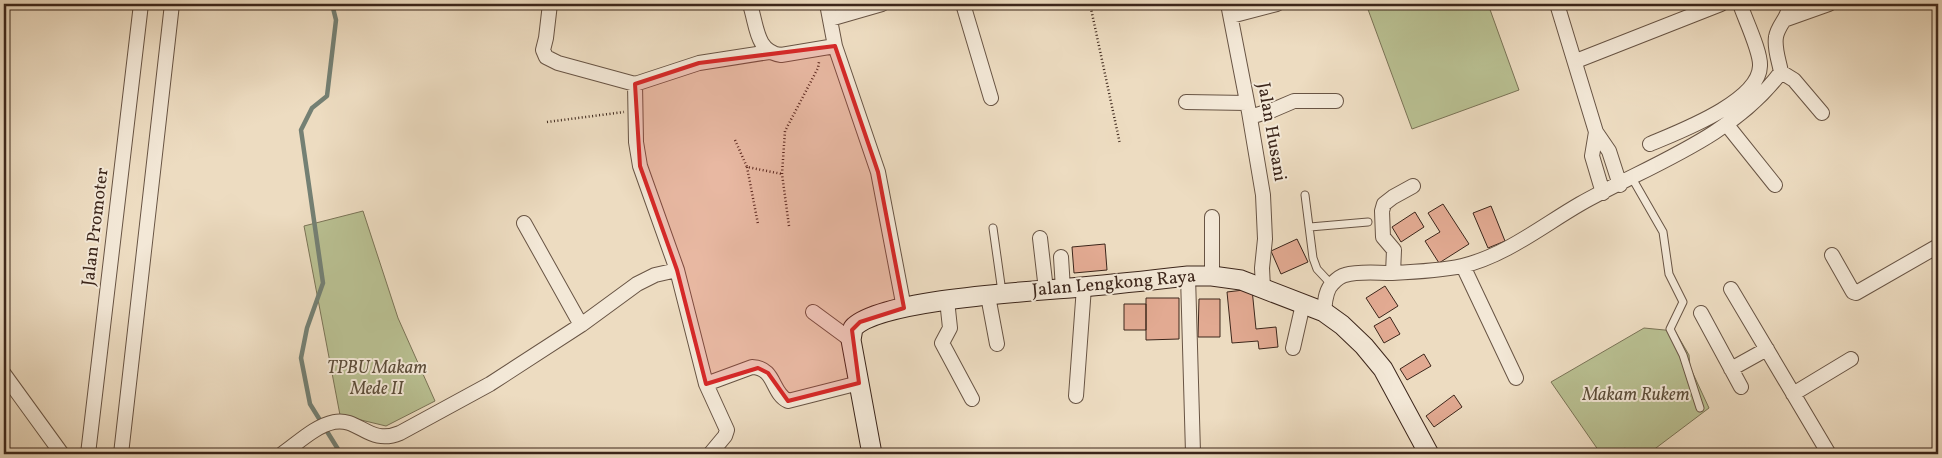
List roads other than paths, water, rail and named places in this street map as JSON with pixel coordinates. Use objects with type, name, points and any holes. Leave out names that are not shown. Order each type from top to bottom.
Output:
[{"type":"street","name":"Jalan Promoter","points":[[88,454],[141,4]]},
{"type":"street","points":[[121,454],[172,4]]},
{"type":"street","points":[[550,4],[543,50],[546,57],[635,84],[699,64],[769,52]]},
{"type":"street","points":[[827,4],[830,18],[828,47],[878,172],[904,308]]},
{"type":"street","points":[[830,18],[882,4]]},
{"type":"street","points":[[963,4],[991,98]]},
{"type":"street","points":[[1229,10],[1277,4]]},
{"type":"street","points":[[1557,4],[1576,61],[1596,132],[1626,182]]},
{"type":"street","points":[[1576,61],[1721,4]]},
{"type":"street","points":[[1650,144],[1712,117],[1740,98],[1756,78],[1760,67],[1758,57],[1740,4]]},
{"type":"street","points":[[1324,312],[1327,292],[1331,284],[1343,276],[1358,273],[1430,271],[1463,266],[1489,256],[1511,246],[1581,204],[1626,182],[1727,126],[1759,98],[1781,72],[1776,38],[1778,30],[1788,12],[1788,4]]},
{"type":"street","points":[[1784,20],[1830,4]]},
{"type":"street","points":[[751,8],[761,45],[769,52],[781,56],[828,47]]},
{"type":"street","name":"Jalan Husani","points":[[1229,10],[1263,195],[1263,288]]},
{"type":"street","points":[[1781,72],[1794,80],[1822,113]]},
{"type":"street","points":[[635,84],[636,142],[640,166],[677,270],[706,384],[726,430],[725,436],[710,454]]},
{"type":"street","points":[[1250,117],[1294,101],[1336,101]]},
{"type":"street","points":[[1186,102],[1247,102]]},
{"type":"street","points":[[1727,126],[1775,185]]},
{"type":"street","points":[[1596,132],[1592,156],[1603,193]]},
{"type":"street","points":[[1393,273],[1394,250],[1383,237],[1382,211],[1384,204],[1392,197],[1413,186]]},
{"type":"street","points":[[1212,217],[1212,276]]},
{"type":"street","points":[[524,223],[581,325]]},
{"type":"street","points":[[1040,238],[1054,289]]},
{"type":"street","points":[[1832,255],[1849,287],[1856,293],[1938,246]]},
{"type":"street","points":[[1054,289],[1061,257]]},
{"type":"street","points":[[1463,266],[1516,378]]},
{"type":"street","points":[[1242,280],[1262,268]]},
{"type":"street","points":[[282,454],[321,427],[336,422],[346,423],[374,435],[388,438],[490,384],[581,325],[637,284],[655,276],[677,270]]},
{"type":"street","points":[[1188,276],[1193,453]]},
{"type":"street","name":"Jalan Lengkong Raya","points":[[851,340],[853,328],[860,322],[882,313],[947,300],[1188,276],[1212,276],[1242,280],[1324,312],[1355,336],[1383,369],[1424,453]]},
{"type":"street","points":[[1076,396],[1084,287]]},
{"type":"street","points":[[1731,288],[1828,454]]},
{"type":"street","points":[[996,295],[997,344]]},
{"type":"street","points":[[947,300],[950,328],[942,343],[972,399]]},
{"type":"street","points":[[1293,348],[1303,304]]},
{"type":"street","points":[[813,312],[851,340],[872,454]]},
{"type":"street","points":[[1701,313],[1741,386]]},
{"type":"street","points":[[1732,369],[1767,349]]},
{"type":"street","points":[[1793,394],[1851,359]]},
{"type":"street","points":[[706,384],[752,367],[762,368],[768,373],[782,397],[788,401],[859,384]]},
{"type":"street","points":[[4,374],[62,454]]},
{"type":"lane","points":[[1626,182],[1662,232],[1669,274],[1682,302],[1670,327],[1671,332],[1683,355],[1700,408]]},
{"type":"lane","points":[[1305,195],[1314,263],[1331,284]]},
{"type":"lane","points":[[1310,227],[1368,222]]},
{"type":"lane","points":[[994,228],[996,295]]},
{"type":"waterway","points":[[332,4],[336,20],[327,96],[312,108],[301,130],[323,283],[307,328],[301,358],[310,404],[341,454]]},
{"type":"park label","name":"TPBU Makam Mede II","points":[[377,378]]},
{"type":"park label","name":"Makam Rukem","points":[[1636,395]]}]
